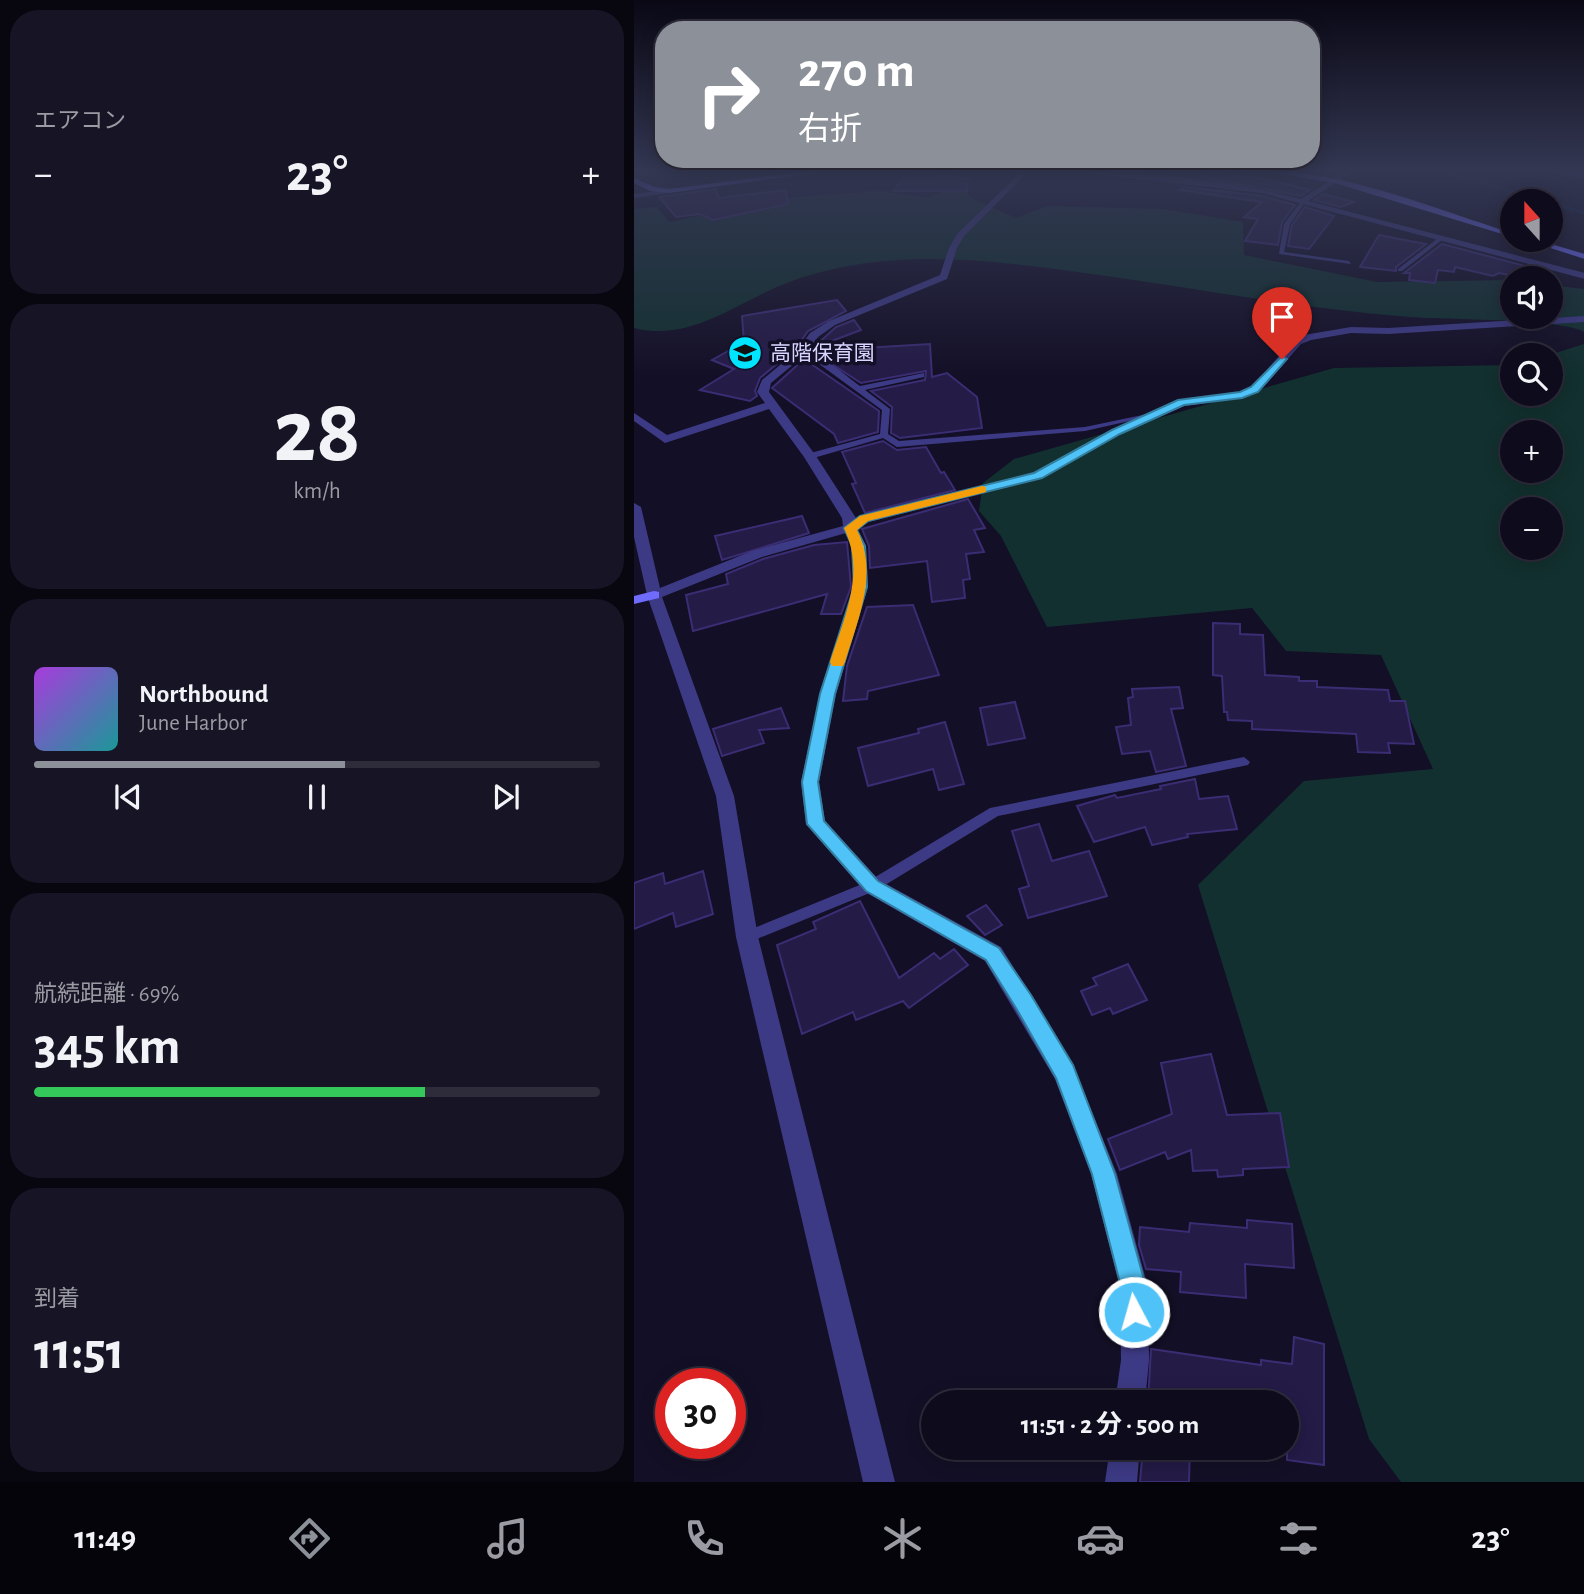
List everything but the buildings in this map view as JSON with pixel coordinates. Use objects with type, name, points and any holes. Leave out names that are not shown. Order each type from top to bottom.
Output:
[{"type":"main road","points":[[1563,251],[1584,257]]},
{"type":"street","points":[[958,239],[944,277],[832,323],[814,335],[803,352],[766,382],[763,392],[769,405],[810,456],[849,518],[850,528],[859,546],[861,587],[828,694],[810,782],[816,824],[872,886],[993,954],[1065,1073],[1104,1174],[1134,1287],[1135,1360],[1131,1390]]},
{"type":"street","points":[[1435,239],[1584,276]]},
{"type":"street","points":[[644,597],[757,554],[850,528],[864,519],[1038,475],[1182,402],[1242,395],[1255,390],[1297,342],[1308,337],[1351,330],[1388,331],[1584,319]]},
{"type":"street","points":[[634,416],[665,439],[769,405]]},
{"type":"street","points":[[634,507],[644,597],[725,796],[747,937],[879,1482]]},
{"type":"street","points":[[1121,1482],[1124,1460]]},
{"type":"lane","points":[[1284,239],[1281,253],[1349,263]]},
{"type":"lane","points":[[1400,270],[1438,240]]},
{"type":"lane","points":[[803,352],[818,359],[886,409],[884,435]]},
{"type":"lane","points":[[859,389],[921,375]]},
{"type":"lane","points":[[884,435],[897,444],[1085,429],[1152,415]]},
{"type":"lane","points":[[810,456],[884,435]]},
{"type":"lane","points":[[747,937],[872,886],[995,812],[1244,762]]},
{"type":"green space","points":[[634,239],[1244,239],[1244,255],[1377,282],[1500,280],[1500,321],[1382,315],[1047,268],[978,261],[908,259],[850,266],[803,277],[696,325],[656,331],[634,328]]},
{"type":"green space","points":[[1563,286],[1584,289],[1584,332],[1563,326]]},
{"type":"green space","points":[[1584,344],[1584,1482],[1401,1482],[1369,1439],[1198,885],[1304,781],[1433,769],[1381,655],[1286,651],[1252,608],[1047,627],[1001,536],[979,511],[983,483],[1014,459],[1334,368],[1500,365],[1500,406],[1563,406],[1563,351]]},
{"type":"slow traffic","points":[[838,662],[861,587],[859,546],[850,528],[864,519],[982,490]]},
{"type":"place","name":"高階保育園","points":[[745,353]]},
{"type":"route","points":[[1134,1312],[1134,1287],[1104,1174],[1065,1073],[1023,1001],[993,954],[872,886],[816,824],[810,782],[828,694],[861,587],[859,546],[850,528],[864,519],[1038,475],[1116,432],[1182,402],[1206,397],[1242,395],[1255,390],[1267,380],[1282,359]]}]
